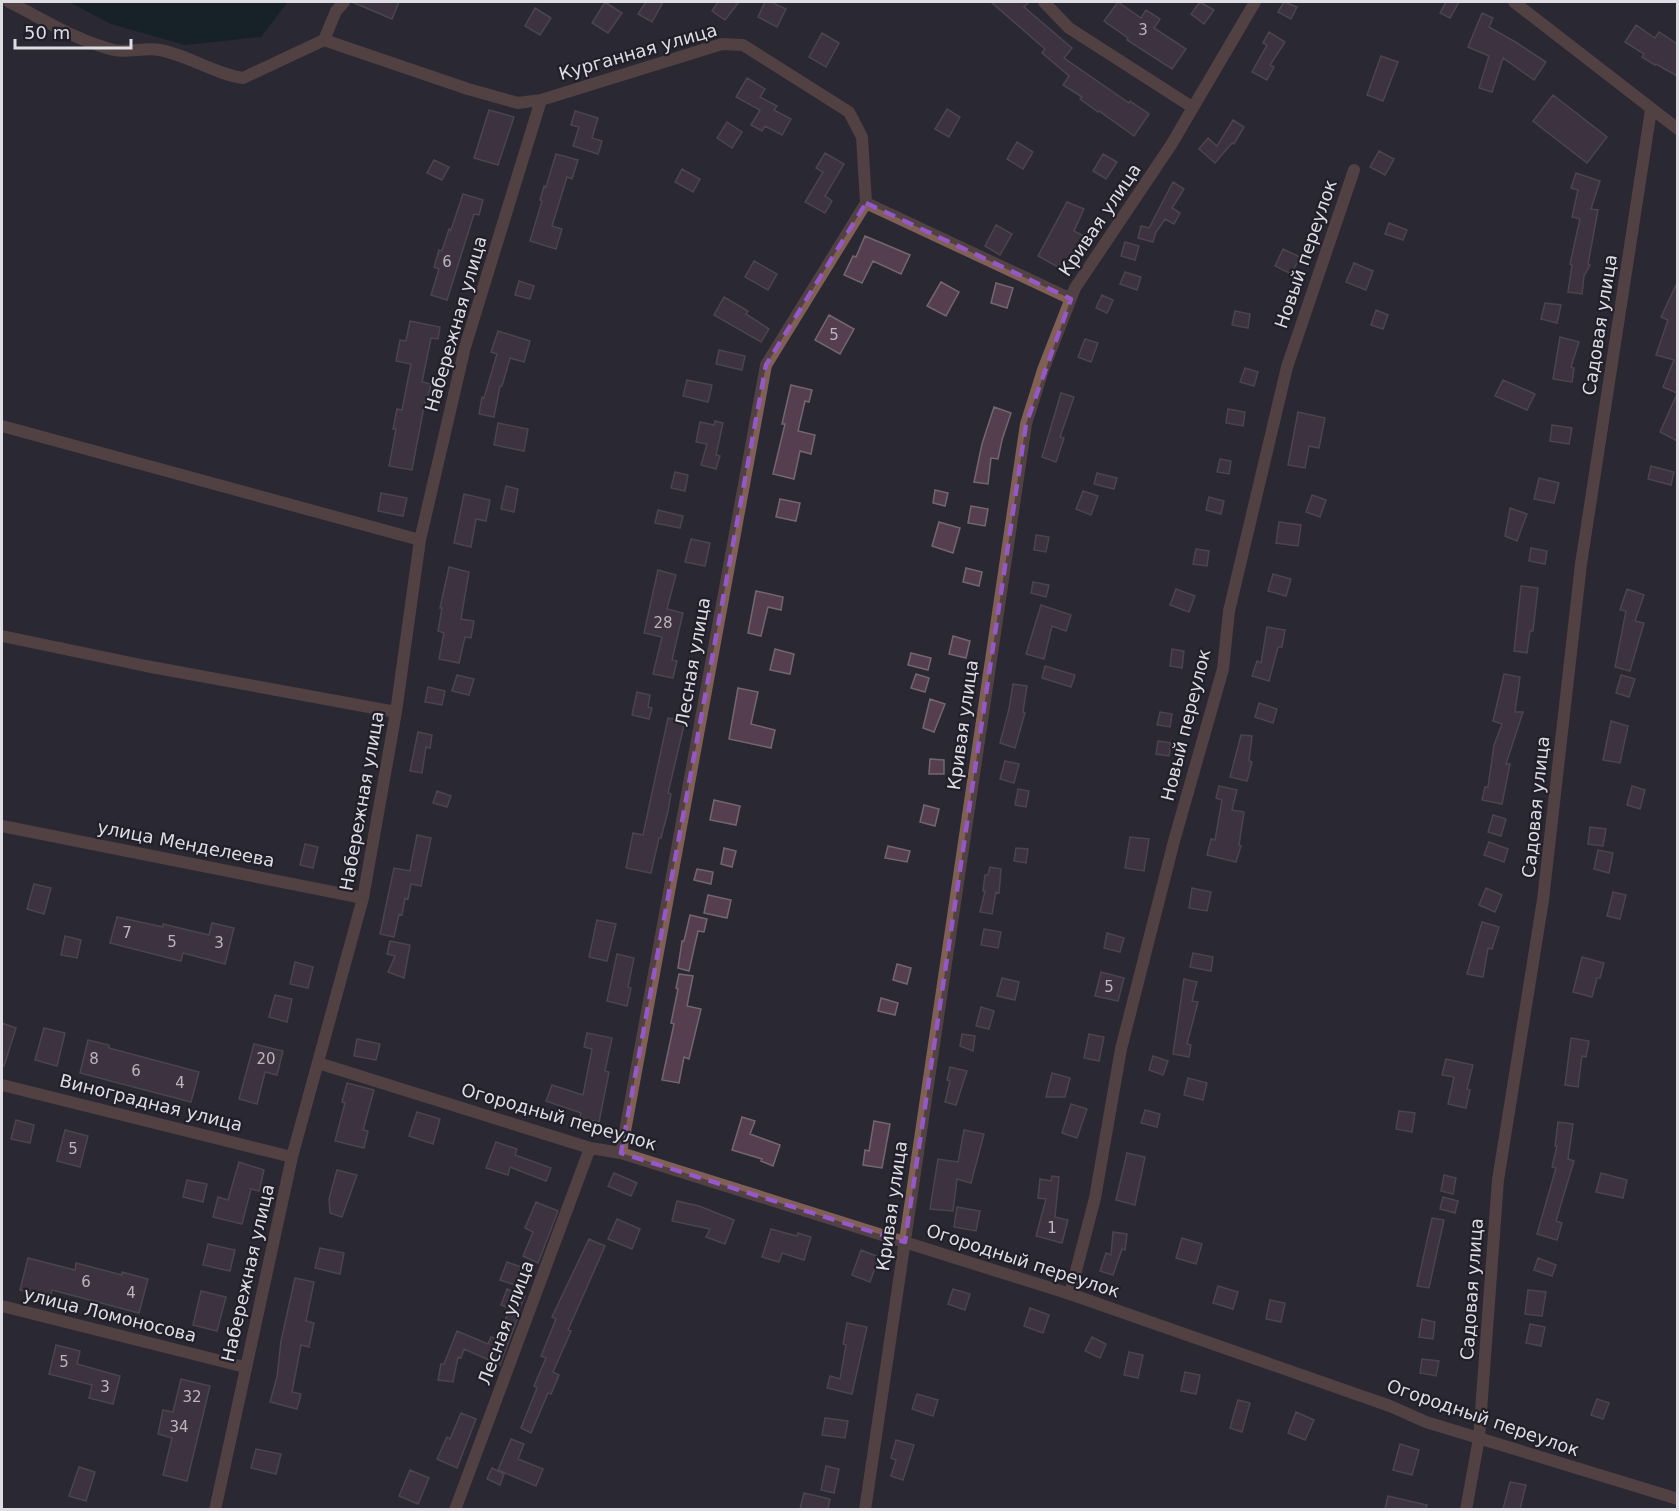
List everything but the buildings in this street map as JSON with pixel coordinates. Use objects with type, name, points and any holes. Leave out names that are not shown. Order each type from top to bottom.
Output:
[{"type":"street","points":[[9,2],[85,40],[116,51],[158,50],[197,61],[232,77],[243,78],[324,40],[338,5]]},
{"type":"street","points":[[1044,2],[1069,28],[1192,107]]},
{"type":"street","name":"Кривая улица","points":[[865,1509],[1026,424],[1043,370],[1075,288],[1171,145],[1255,2]]},
{"type":"street","points":[[1514,2],[1677,129]]},
{"type":"street","name":"Курганная улица","points":[[324,40],[468,89],[518,103],[541,100],[722,44],[743,45],[849,112],[862,137],[866,203]]},
{"type":"street","name":"Набережная улица","points":[[215,1509],[292,1157],[363,898],[396,712],[420,540],[465,347],[541,100]]},
{"type":"street","name":"Садовая улица","points":[[1466,1509],[1479,1438],[1498,1180],[1543,900],[1581,564],[1651,110]]},
{"type":"street","name":"Новый переулок","points":[[1070,1294],[1095,1198],[1121,1049],[1174,841],[1223,669],[1229,611],[1287,368],[1354,170]]},
{"type":"street","points":[[866,203],[1071,299]]},
{"type":"street","name":"Лесная улица","points":[[621,1153],[766,365],[866,203]]},
{"type":"street","points":[[2,426],[420,540]]},
{"type":"street","points":[[2,636],[146,666],[396,712]]},
{"type":"street","name":"улица Менделеева","points":[[2,826],[363,898]]},
{"type":"street","name":"Огородный переулок","points":[[318,1063],[590,1148],[621,1153],[1070,1294],[1390,1406],[1426,1422],[1677,1499]]},
{"type":"street","name":"Виноградная улица","points":[[2,1085],[292,1157]]},
{"type":"street","name":"Лесная улица","points":[[455,1509],[590,1148]]},
{"type":"street","name":"улица Ломоносова","points":[[2,1306],[245,1367]]},
{"type":"highlighted area","points":[[866,203],[1071,299],[1026,424],[905,1242],[621,1153],[766,365]]},
{"type":"shaded area","points":[[69,2],[287,3],[261,37],[185,45],[111,24]]}]
